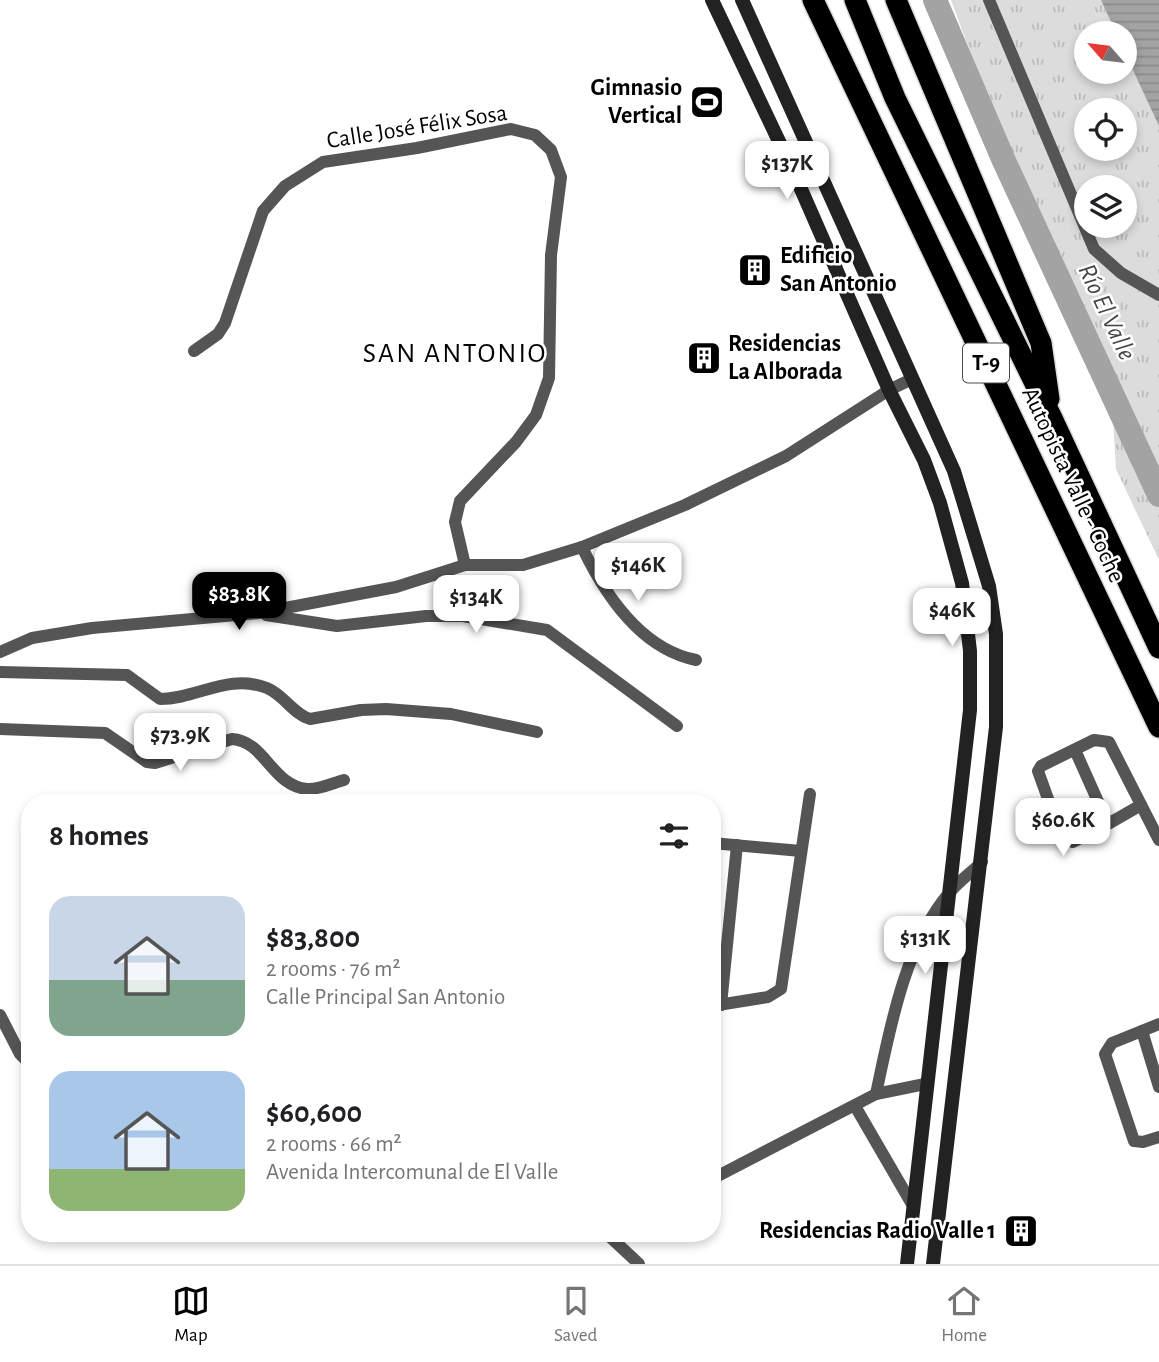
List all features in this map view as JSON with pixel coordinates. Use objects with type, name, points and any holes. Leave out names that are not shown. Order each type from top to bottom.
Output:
[{"type":"highway","name":"Autopista Valle - Coche","points":[[813,0],[1159,727]]},
{"type":"highway","name":"Autopista Valle - Coche","points":[[855,0],[895,98],[1052,418],[1159,648]]},
{"type":"highway","points":[[896,0],[1041,343],[1052,418]]},
{"type":"main road","points":[[712,0],[794,173],[889,390],[925,460],[962,583],[970,710],[925,1084],[907,1264]]},
{"type":"main road","points":[[742,0],[954,471],[984,561],[996,635],[996,727],[933,1264]]},
{"type":"street","points":[[989,0],[1094,249],[1121,273],[1159,295]]},
{"type":"street","name":"Calle José Félix Sosa","points":[[194,351],[218,334],[225,323],[263,211],[285,186],[323,162],[418,148],[512,129],[535,135],[551,150],[561,177],[551,255],[549,378],[536,415],[516,442],[460,501],[454,522],[465,565]]},
{"type":"street","points":[[0,652],[32,638],[92,628],[258,613],[396,587],[465,565],[523,565],[582,547],[685,505],[786,456],[889,390],[912,379]]},
{"type":"street","points":[[582,547],[608,594],[628,618],[660,647],[696,660]]},
{"type":"street","points":[[258,613],[337,626],[426,616],[463,616],[547,630],[677,726]]},
{"type":"street","points":[[0,672],[127,675],[160,699],[226,684],[248,683],[283,696],[303,717],[310,719],[362,710],[386,709],[451,714],[537,732]]},
{"type":"street","points":[[0,729],[105,733],[147,762],[155,763],[232,739],[241,740],[250,744],[280,778],[297,787],[309,789],[344,780]]},
{"type":"street","points":[[1141,805],[1073,842],[1062,838],[1038,771],[1041,766],[1094,740],[1109,742],[1159,840]]},
{"type":"street","points":[[1075,750],[1108,824]]},
{"type":"street","points":[[721,1005],[768,997],[781,989],[810,794]]},
{"type":"street","points":[[721,843],[801,851]]},
{"type":"street","points":[[721,974],[737,845]]},
{"type":"street","points":[[876,1094],[897,1004],[925,929],[950,892],[982,862]]},
{"type":"street","points":[[1,1018],[21,1055]]},
{"type":"street","points":[[1159,1024],[1112,1043],[1105,1054],[1134,1141],[1143,1142],[1159,1137]]},
{"type":"street","points":[[1142,1031],[1159,1087]]},
{"type":"street","points":[[721,1173],[876,1094],[925,1084]]},
{"type":"street","points":[[855,1106],[913,1206]]},
{"type":"street","points":[[616,1242],[639,1264]]},
{"type":"green space","points":[[951,0],[1159,0],[1159,560],[1116,469],[1110,368],[986,95]]},
{"type":"shaded area","points":[[1101,0],[1159,0],[1159,126],[1138,81],[1138,21],[1111,21]]},
{"type":"waterway","name":"Río El Valle","points":[[935,0],[1004,161],[1159,495]]},
{"type":"place","name":"Gimnasio Vertical","points":[[707,102]]},
{"type":"place","name":"Edificio San Antonio","points":[[755,270]]},
{"type":"place","name":"Residencias La Alborada","points":[[704,358]]},
{"type":"place","name":"Residencias Radio Valle 1","points":[[1021,1231]]},
{"type":"district","name":"SAN ANTONIO","points":[[455,354]]}]
